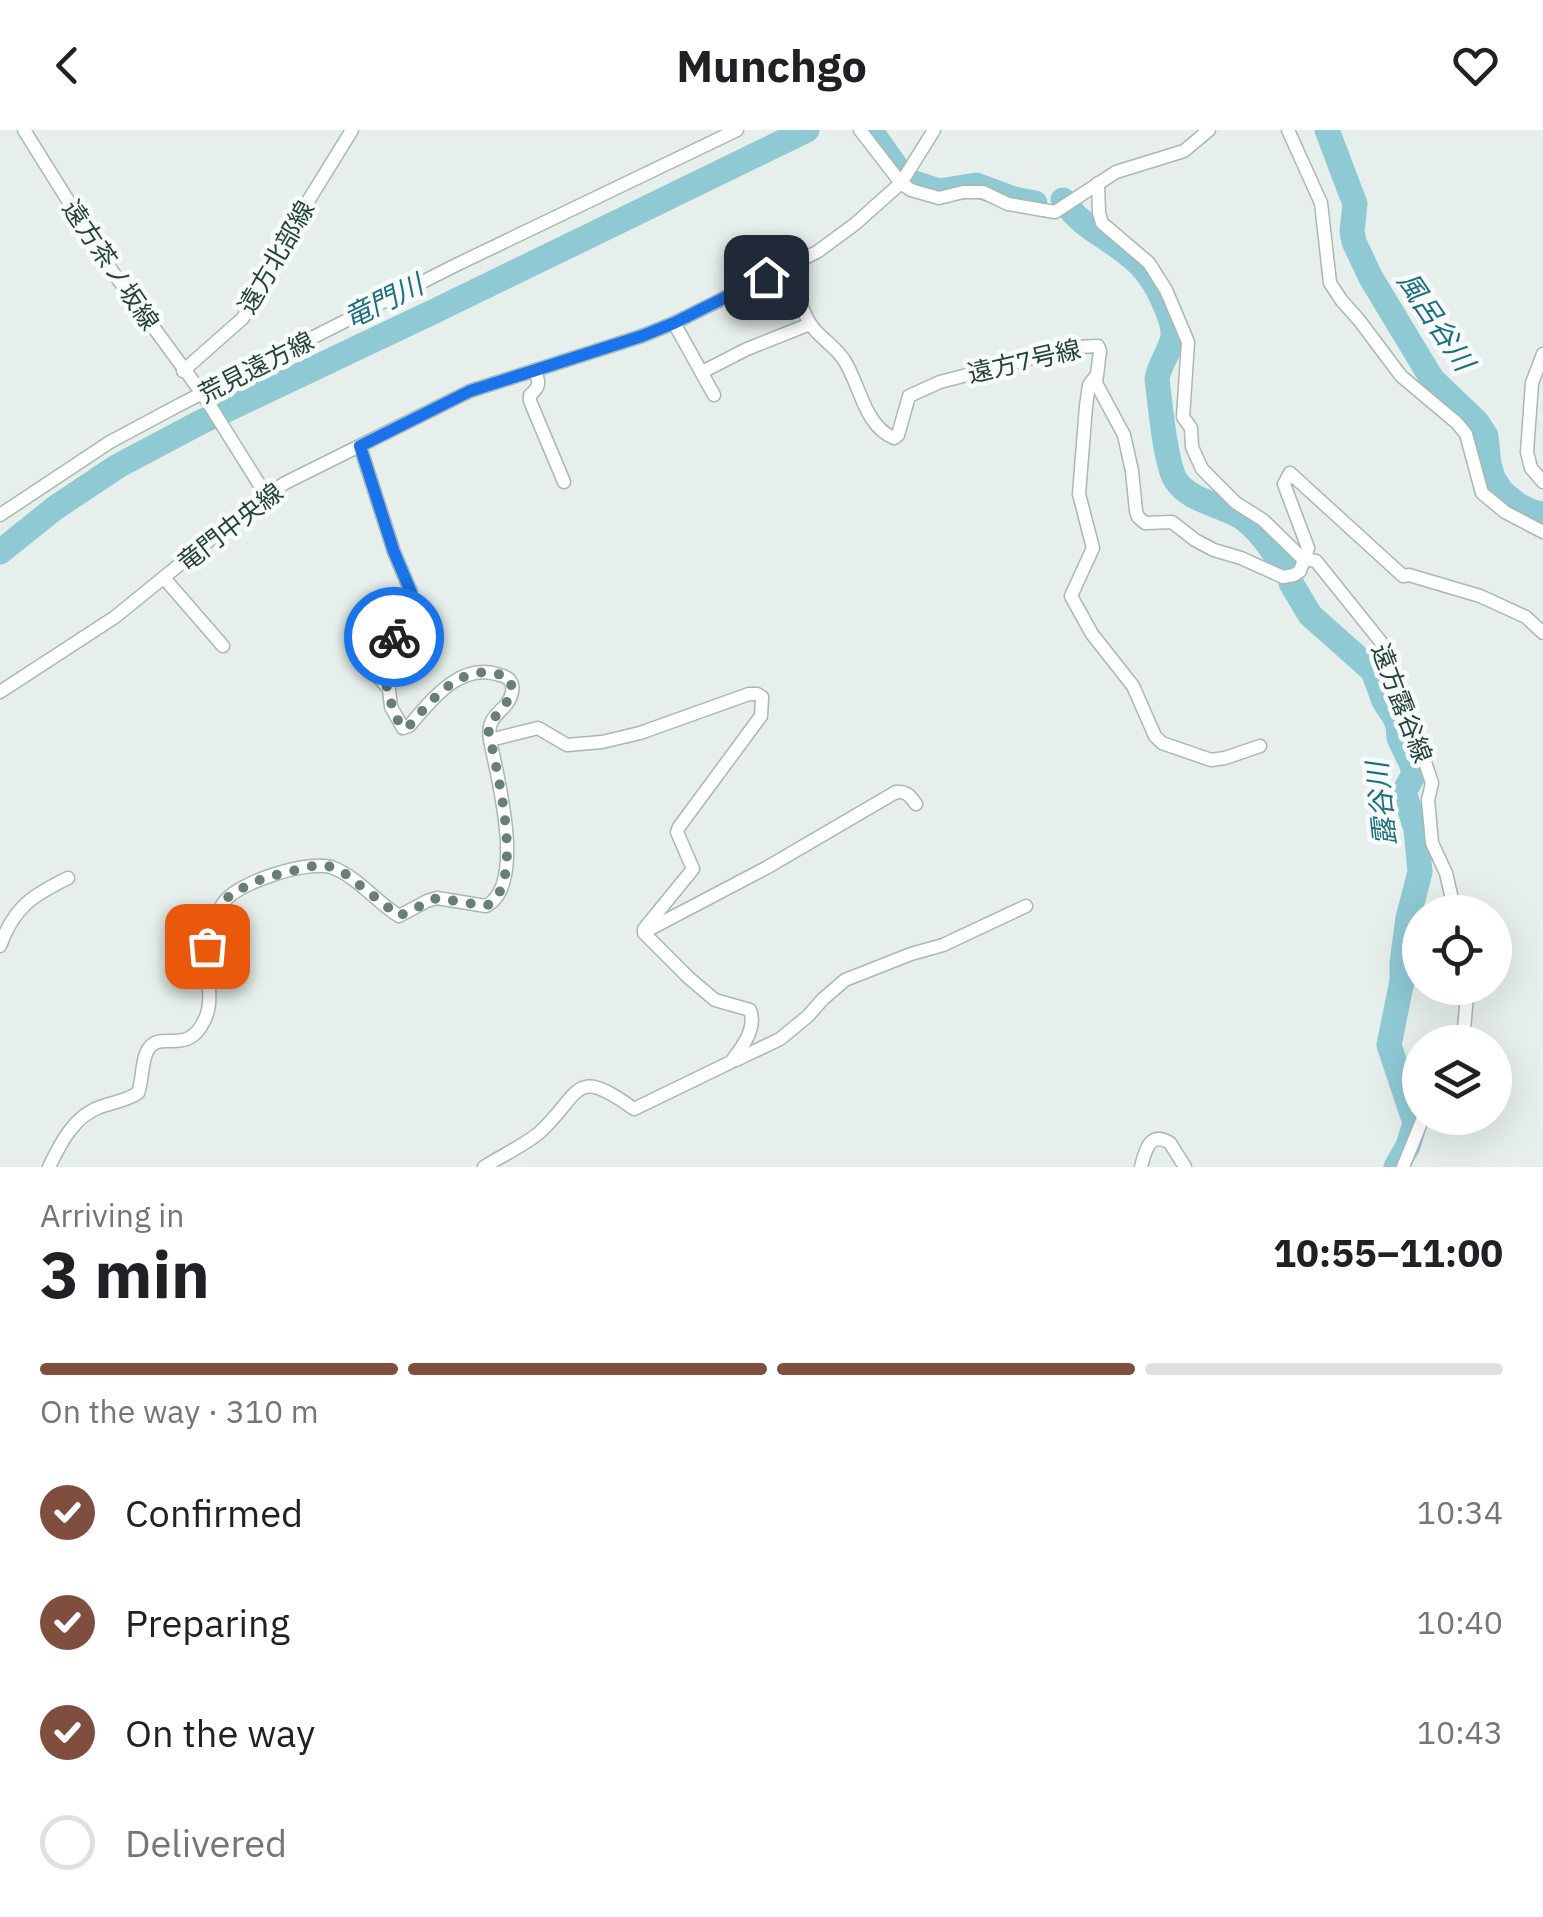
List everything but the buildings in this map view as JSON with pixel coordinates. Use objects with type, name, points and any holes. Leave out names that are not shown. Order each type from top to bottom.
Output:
[{"type":"street","name":"遠方茶ノ坂線","points":[[24,130],[112,272],[203,395],[266,496]]},
{"type":"street","name":"遠方北部線","points":[[184,371],[243,318],[286,237],[352,130]]},
{"type":"street","name":"荒見遠方線","points":[[0,515],[110,442],[456,266],[737,130]]},
{"type":"street","points":[[860,130],[911,190],[939,198],[982,192],[1008,204],[1055,212],[1116,172],[1184,150],[1209,130]]},
{"type":"street","name":"竜門中央線","points":[[0,692],[115,616],[286,482],[470,391],[642,336],[817,252],[902,184],[934,130]]},
{"type":"street","points":[[1288,130],[1321,203],[1330,283],[1401,376],[1466,434],[1482,493],[1505,512],[1543,532]]},
{"type":"street","name":"遠方露谷線","points":[[1098,183],[1098,214],[1102,223],[1149,264],[1166,290],[1188,342],[1183,417],[1202,469],[1303,560],[1316,561],[1382,642],[1394,686],[1432,784],[1428,800],[1432,843],[1451,895]]},
{"type":"street","name":"遠方7号線","points":[[785,267],[810,324],[844,358],[869,414],[880,431],[894,438],[909,396],[940,382],[1038,356],[1098,346],[1097,375],[1089,385],[1086,406],[1079,494],[1093,548],[1070,596],[1092,634],[1133,686],[1162,743],[1211,760],[1260,746]]},
{"type":"street","points":[[674,323],[714,395]]},
{"type":"street","points":[[702,372],[810,324]]},
{"type":"street","points":[[1543,354],[1532,383],[1528,452],[1531,468],[1543,482]]},
{"type":"street","points":[[535,370],[539,388],[530,395],[530,401],[564,482]]},
{"type":"street","points":[[1097,375],[1096,383],[1124,435],[1136,510],[1145,523],[1172,522],[1214,550],[1282,578],[1294,575],[1300,571],[1308,548],[1284,484],[1290,473],[1403,576],[1408,574],[1480,596],[1526,616],[1543,633]]},
{"type":"street","points":[[49,1167],[67,1135],[89,1112],[138,1092],[150,1047],[158,1042],[180,1042],[198,1033],[208,1013],[207,946],[222,904],[232,893],[264,878],[317,865],[343,872],[399,916],[437,898],[486,906],[498,896],[508,856],[506,818],[488,728],[512,696],[513,686],[509,678],[491,672],[458,678],[444,687],[409,726],[400,725],[389,689],[368,660],[413,623],[407,599],[411,592],[360,446]]},
{"type":"street","points":[[164,578],[223,646]]},
{"type":"street","points":[[490,740],[538,728],[566,745],[602,742],[640,734],[749,694],[762,698],[760,716],[678,828],[693,869],[644,933]]},
{"type":"street","points":[[644,933],[896,792],[910,794],[916,804]]},
{"type":"street","points":[[0,946],[26,901],[68,878]]},
{"type":"street","points":[[484,1167],[538,1134],[580,1089],[602,1088],[634,1108],[780,1039],[845,980],[942,945],[1026,906]]},
{"type":"street","points":[[644,933],[715,1000],[750,1010],[751,1030],[731,1062]]},
{"type":"street","points":[[1403,1167],[1417,1135]]},
{"type":"street","points":[[1140,1167],[1147,1147],[1158,1139],[1170,1143],[1184,1167]]},
{"type":"waterway","name":"竜門川","points":[[0,552],[55,508],[118,466],[199,423],[807,130]]},
{"type":"waterway","name":"風呂谷川","points":[[1327,130],[1355,204],[1354,242],[1371,278],[1432,379],[1477,422],[1486,436],[1489,464],[1502,492],[1518,505],[1543,514]]},
{"type":"waterway","name":"露谷川","points":[[873,134],[897,168]]},
{"type":"waterway","name":"露谷川","points":[[915,183],[939,191],[976,185],[1035,203]]},
{"type":"waterway","name":"露谷川","points":[[1063,200],[1085,224],[1141,265],[1168,312],[1173,336],[1157,379],[1166,446],[1175,479],[1188,492],[1248,522],[1286,570]]},
{"type":"waterway","name":"露谷川","points":[[1291,583],[1310,615],[1373,671],[1413,767],[1413,776],[1404,792],[1416,829],[1420,872],[1408,918],[1402,981],[1389,1045],[1415,1123],[1396,1167]]},
{"type":"way so far","points":[[207,946],[222,904],[232,893],[264,878],[317,865],[343,872],[399,916],[437,898],[486,906],[498,896],[508,856],[506,818],[488,728],[512,696],[513,686],[509,678],[491,672],[458,678],[403,728],[392,707],[389,689],[368,660],[394,637]]},
{"type":"route","points":[[394,637],[413,623],[407,599],[411,592],[360,446],[470,391],[642,336],[766,277]]}]
